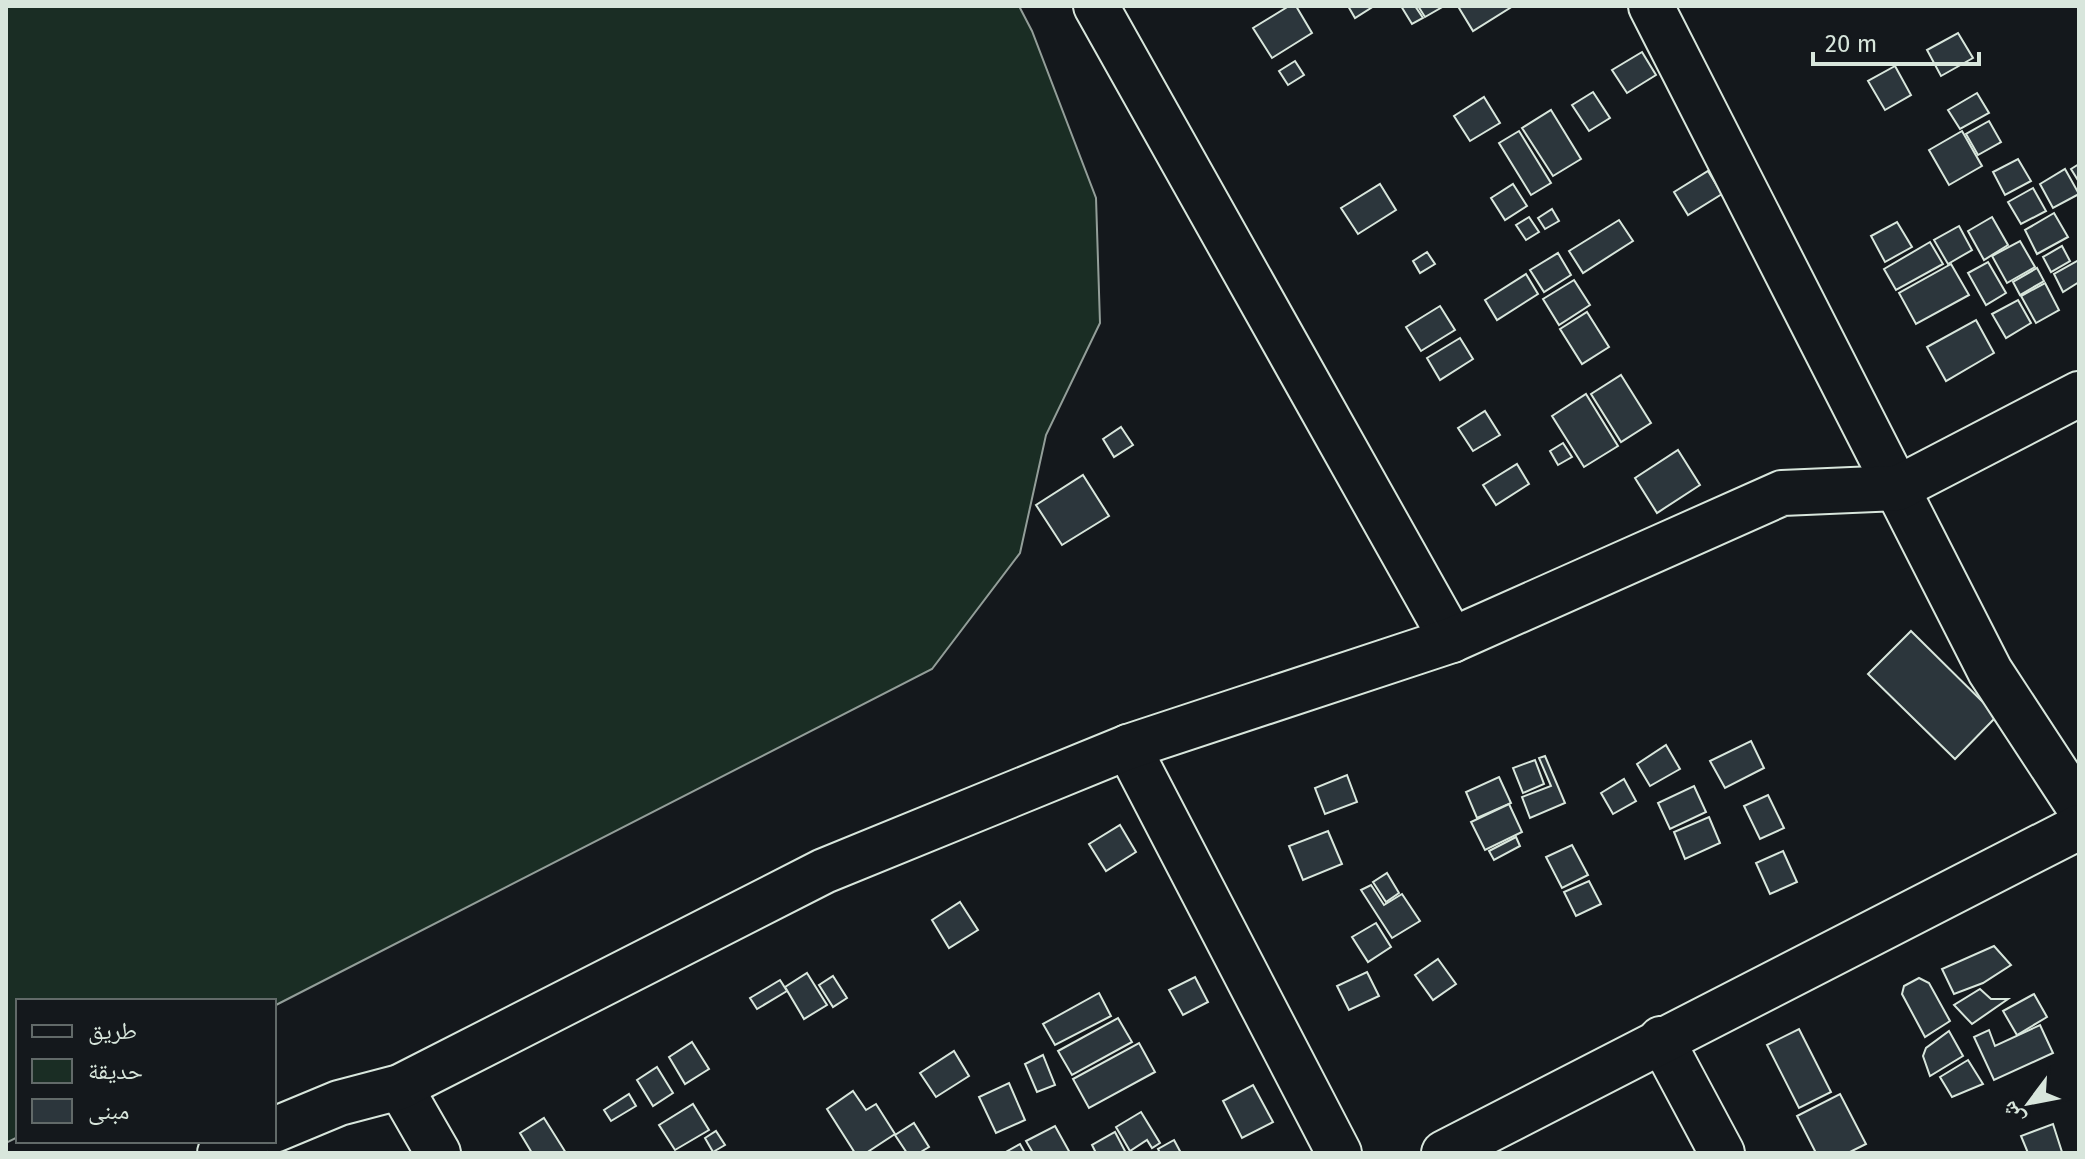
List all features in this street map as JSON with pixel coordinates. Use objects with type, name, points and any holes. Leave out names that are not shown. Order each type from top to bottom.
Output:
[{"type":"street","points":[[1096,6],[1452,640]]},
{"type":"street","points":[[1651,6],[1990,671],[2079,807]]},
{"type":"street","points":[[276,1129],[339,1103],[400,1087],[824,871],[1128,747],[1452,640],[1782,493],[1898,488],[2079,394]]},
{"type":"street","points":[[1128,747],[1339,1153]]},
{"type":"street","points":[[1444,1153],[2079,827]]},
{"type":"street","points":[[1661,1039],[1722,1153]]},
{"type":"street","points":[[400,1087],[438,1153]]},
{"type":"street","points":[[220,1153],[243,1143]]},
{"type":"green space","points":[[6,6],[1019,6],[1032,31],[1096,198],[1100,323],[1046,435],[1020,553],[932,669],[276,1005],[276,999],[16,999],[16,1138],[6,1143]]},
{"type":"building","points":[[1289,6],[1296,6],[1312,33],[1272,58],[1253,28]]},
{"type":"building","points":[[1348,6],[1374,6],[1355,18]]},
{"type":"building","points":[[1401,6],[1415,6],[1423,18],[1412,24]]},
{"type":"building","points":[[1418,6],[1444,6],[1425,17]]},
{"type":"building","points":[[1513,6],[1473,31],[1459,8]]},
{"type":"building","points":[[1958,33],[1973,58],[1941,76],[1927,50]]},
{"type":"building","points":[[1642,52],[1656,75],[1627,93],[1612,70]]},
{"type":"building","points":[[1295,61],[1304,75],[1288,85],[1279,71]]},
{"type":"building","points":[[1895,66],[1911,95],[1885,110],[1868,81]]},
{"type":"building","points":[[1593,92],[1610,118],[1589,131],[1572,105]]},
{"type":"building","points":[[1977,93],[1989,113],[1960,129],[1948,110]]},
{"type":"building","points":[[1484,97],[1500,123],[1470,141],[1454,116]]},
{"type":"building","points":[[1551,110],[1581,159],[1553,176],[1522,128]]},
{"type":"building","points":[[1989,121],[2001,142],[1978,155],[1966,134]]},
{"type":"building","points":[[1519,131],[1551,183],[1531,195],[1499,143]]},
{"type":"building","points":[[1962,131],[1982,166],[1949,185],[1929,150]]},
{"type":"building","points":[[2018,159],[2031,181],[2005,195],[1993,172]]},
{"type":"building","points":[[2079,164],[2079,182],[2071,169]]},
{"type":"building","points":[[2065,169],[2079,194],[2053,208],[2040,184]]},
{"type":"building","points":[[1708,171],[1722,194],[1688,215],[1674,192]]},
{"type":"building","points":[[1380,184],[1396,210],[1358,234],[1341,208]]},
{"type":"building","points":[[1513,184],[1527,206],[1505,220],[1491,198]]},
{"type":"building","points":[[2033,188],[2046,211],[2021,224],[2008,202]]},
{"type":"building","points":[[1552,209],[1559,221],[1545,229],[1538,218]]},
{"type":"building","points":[[2054,213],[2068,237],[2037,254],[2025,230]]},
{"type":"building","points":[[1529,217],[1539,232],[1526,240],[1516,225]]},
{"type":"building","points":[[1992,217],[2008,245],[1984,260],[1968,231]]},
{"type":"building","points":[[1619,220],[1633,241],[1583,273],[1569,251]]},
{"type":"building","points":[[1897,222],[1912,247],[1885,262],[1871,236]]},
{"type":"building","points":[[1959,226],[1972,250],[1948,264],[1934,240]]},
{"type":"building","points":[[2020,241],[2035,267],[2007,283],[1992,256]]},
{"type":"building","points":[[1930,242],[1943,264],[1896,290],[1884,269]]},
{"type":"building","points":[[2062,246],[2070,261],[2051,272],[2043,257]]},
{"type":"building","points":[[1427,252],[1435,264],[1420,273],[1413,261]]},
{"type":"building","points":[[1558,253],[1571,275],[1544,292],[1530,270]]},
{"type":"building","points":[[2079,260],[2079,282],[2063,292],[2054,274]]},
{"type":"building","points":[[1988,262],[2006,293],[1986,305],[1968,273]]},
{"type":"building","points":[[1951,264],[1969,295],[1916,324],[1899,293]]},
{"type":"building","points":[[2037,268],[2044,281],[2020,295],[2013,282]]},
{"type":"building","points":[[1526,274],[1538,294],[1497,320],[1485,300]]},
{"type":"building","points":[[1574,280],[1590,305],[1559,325],[1543,299]]},
{"type":"building","points":[[2045,283],[2059,310],[2036,323],[2021,296]]},
{"type":"building","points":[[2018,300],[2031,323],[2006,338],[1992,314]]},
{"type":"building","points":[[1440,306],[1455,330],[1421,351],[1406,327]]},
{"type":"building","points":[[1587,312],[1609,347],[1582,364],[1560,329]]},
{"type":"building","points":[[1976,320],[1994,353],[1946,381],[1927,347]]},
{"type":"building","points":[[1460,338],[1473,359],[1440,380],[1427,358]]},
{"type":"building","points":[[1621,375],[1651,423],[1621,442],[1591,394]]},
{"type":"building","points":[[1586,394],[1618,446],[1584,467],[1552,416]]},
{"type":"building","points":[[1485,411],[1500,435],[1473,451],[1458,428]]},
{"type":"building","points":[[1121,427],[1133,445],[1114,457],[1103,439]]},
{"type":"building","points":[[1563,443],[1572,457],[1558,465],[1550,451]]},
{"type":"building","points":[[1678,450],[1700,485],[1657,513],[1635,478]]},
{"type":"building","points":[[1517,464],[1529,484],[1496,505],[1483,485]]},
{"type":"building","points":[[1083,475],[1109,516],[1062,545],[1036,505]]},
{"type":"building","points":[[1911,631],[1997,716],[1955,759],[1868,674]]},
{"type":"building","points":[[1751,741],[1764,768],[1725,788],[1710,761]]},
{"type":"building","points":[[1666,745],[1680,769],[1650,786],[1637,764]]},
{"type":"building","points":[[1545,756],[1565,803],[1530,818],[1522,797],[1551,786],[1539,758]]},
{"type":"building","points":[[1535,760],[1544,784],[1523,793],[1513,768]]},
{"type":"building","points":[[1347,775],[1357,802],[1325,814],[1315,788]]},
{"type":"building","points":[[1499,777],[1511,803],[1477,818],[1466,792]]},
{"type":"building","points":[[1624,779],[1636,801],[1613,814],[1601,793]]},
{"type":"building","points":[[1694,786],[1706,812],[1670,829],[1658,803]]},
{"type":"building","points":[[1768,795],[1784,828],[1760,839],[1744,806]]},
{"type":"building","points":[[1509,804],[1522,832],[1485,850],[1471,822]]},
{"type":"building","points":[[1709,817],[1720,843],[1685,859],[1674,832]]},
{"type":"building","points":[[1120,825],[1136,852],[1106,871],[1089,844]]},
{"type":"building","points":[[1328,831],[1342,864],[1303,880],[1289,846]]},
{"type":"building","points":[[1516,837],[1520,846],[1494,860],[1489,851]]},
{"type":"building","points":[[1572,845],[1588,875],[1562,888],[1546,857]]},
{"type":"building","points":[[1783,851],[1797,882],[1770,894],[1756,863]]},
{"type":"building","points":[[1387,873],[1399,893],[1386,902],[1373,882]]},
{"type":"building","points":[[1589,881],[1601,904],[1576,916],[1564,892]]},
{"type":"building","points":[[1371,885],[1384,905],[1402,894],[1420,921],[1392,938],[1361,890]]},
{"type":"building","points":[[960,902],[978,930],[949,948],[932,920]]},
{"type":"building","points":[[1376,923],[1391,947],[1368,962],[1352,937]]},
{"type":"building","points":[[1994,946],[2011,965],[1983,983],[1954,994],[1942,969]]},
{"type":"building","points":[[1438,959],[1456,984],[1433,1000],[1415,975]]},
{"type":"building","points":[[1367,972],[1379,996],[1349,1010],[1337,986]]},
{"type":"building","points":[[807,973],[827,1005],[804,1019],[785,987]]},
{"type":"building","points":[[833,976],[847,998],[833,1007],[819,985]]},
{"type":"building","points":[[1195,977],[1208,1002],[1183,1015],[1169,990]]},
{"type":"building","points":[[1919,978],[1929,983],[1950,1021],[1925,1037],[1902,994],[1904,986]]},
{"type":"building","points":[[780,980],[787,991],[757,1009],[750,998]]},
{"type":"building","points":[[1980,989],[1991,999],[2008,999],[1972,1024],[1954,1005]]},
{"type":"building","points":[[1099,993],[1111,1016],[1055,1045],[1043,1024]]},
{"type":"building","points":[[2034,994],[2047,1017],[2017,1035],[2003,1011]]},
{"type":"building","points":[[1118,1018],[1132,1042],[1072,1075],[1058,1051]]},
{"type":"building","points":[[2040,1025],[2053,1053],[1994,1080],[1974,1037],[1989,1030],[1995,1046]]},
{"type":"building","points":[[1799,1029],[1831,1092],[1799,1108],[1767,1045]]},
{"type":"building","points":[[1949,1031],[1963,1056],[1930,1076],[1923,1056],[1926,1048]]},
{"type":"building","points":[[692,1042],[709,1069],[685,1084],[669,1057]]},
{"type":"building","points":[[1139,1043],[1155,1072],[1089,1108],[1073,1079]]},
{"type":"building","points":[[954,1051],[969,1076],[936,1097],[920,1073]]},
{"type":"building","points":[[1043,1055],[1055,1085],[1037,1092],[1025,1064]]},
{"type":"building","points":[[1968,1060],[1983,1084],[1952,1097],[1940,1077]]},
{"type":"building","points":[[657,1067],[673,1093],[653,1106],[637,1080]]},
{"type":"building","points":[[1009,1083],[1025,1120],[996,1133],[979,1097]]},
{"type":"building","points":[[1253,1085],[1273,1122],[1242,1138],[1223,1101]]},
{"type":"building","points":[[853,1091],[866,1110],[876,1104],[895,1134],[866,1153],[855,1153],[827,1109]]},
{"type":"building","points":[[629,1094],[636,1106],[611,1121],[604,1110]]},
{"type":"building","points":[[1840,1094],[1866,1144],[1848,1153],[1816,1153],[1797,1116]]},
{"type":"building","points":[[693,1104],[709,1130],[675,1150],[659,1125]]},
{"type":"building","points":[[1141,1112],[1160,1143],[1152,1148],[1147,1140],[1130,1151],[1116,1127]]},
{"type":"building","points":[[544,1118],[566,1153],[532,1153],[520,1133]]},
{"type":"building","points":[[914,1123],[929,1147],[919,1153],[907,1153],[895,1135]]},
{"type":"building","points":[[2053,1124],[2062,1152],[2028,1153],[2021,1136]]},
{"type":"building","points":[[1055,1126],[1070,1153],[1033,1153],[1026,1141]]},
{"type":"building","points":[[716,1131],[725,1145],[713,1152],[705,1138]]},
{"type":"building","points":[[1115,1132],[1126,1153],[1096,1153],[1092,1145]]},
{"type":"building","points":[[1174,1140],[1181,1153],[1160,1153],[1158,1149]]},
{"type":"building","points":[[1020,1144],[1025,1153],[1004,1153]]}]
